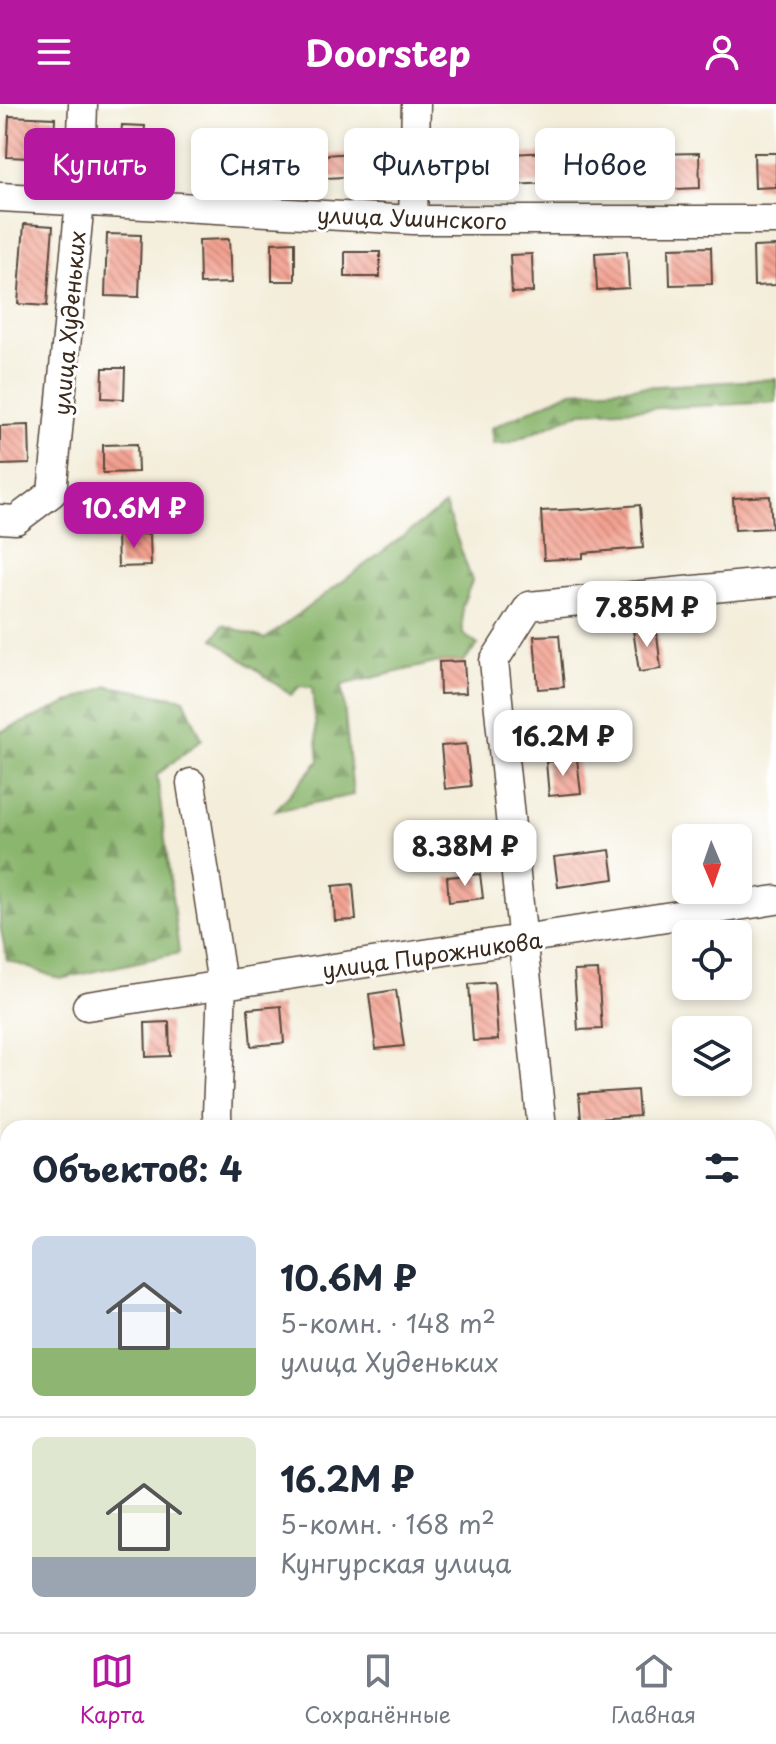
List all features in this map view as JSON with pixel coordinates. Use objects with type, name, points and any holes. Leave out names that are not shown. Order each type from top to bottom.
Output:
[{"type":"street","name":"улица Худеньких","points":[[0,519],[16,520],[52,493],[80,201],[83,104]]},
{"type":"street","points":[[413,220],[416,104]]},
{"type":"street","name":"улица Ушинского","points":[[0,197],[413,220],[776,220]]},
{"type":"street","points":[[541,1120],[494,661],[529,606],[776,582]]},
{"type":"street","points":[[191,783],[222,984],[217,1120]]},
{"type":"street","name":"улица Пирожникова","points":[[87,1006],[776,900]]},
{"type":"green space","points":[[776,379],[776,402],[582,412],[509,443],[493,444],[491,428],[572,391]]},
{"type":"green space","points":[[445,505],[472,581],[462,606],[463,634],[478,645],[464,661],[439,662],[342,685],[353,795],[275,811],[319,761],[312,687],[300,686],[291,695],[214,639],[223,625],[265,639]]},
{"type":"green space","points":[[108,686],[184,699],[202,739],[157,775],[179,953],[60,979],[7,960],[0,925],[0,732]]},
{"type":"building","points":[[9,116],[55,118],[55,128],[24,128],[24,158],[7,157]]},
{"type":"building","points":[[122,125],[145,126],[145,128],[122,128]]},
{"type":"building","points":[[535,153],[535,184],[519,185],[519,154]]},
{"type":"building","points":[[699,153],[700,188],[675,189],[675,154]]},
{"type":"building","points":[[754,153],[776,153],[776,187],[755,188]]},
{"type":"building","points":[[344,154],[344,177],[328,178],[328,155]]},
{"type":"building","points":[[24,224],[53,226],[47,306],[18,304]]},
{"type":"building","points":[[107,234],[141,235],[139,297],[105,296]]},
{"type":"building","points":[[229,239],[231,283],[200,284],[199,240]]},
{"type":"building","points":[[295,242],[295,281],[272,281],[272,243]]},
{"type":"building","points":[[776,246],[776,285],[754,286],[753,247]]},
{"type":"building","points":[[711,247],[712,284],[670,285],[669,248]]},
{"type":"building","points":[[627,251],[629,288],[597,290],[595,253]]},
{"type":"building","points":[[345,252],[380,252],[380,277],[345,277]]},
{"type":"building","points":[[532,254],[533,292],[512,293],[510,255]]},
{"type":"building","points":[[103,368],[125,368],[124,399],[102,398]]},
{"type":"building","points":[[29,425],[30,464],[0,465],[0,426]]},
{"type":"building","points":[[137,444],[138,472],[103,473],[103,445]]},
{"type":"building","points":[[770,496],[772,528],[735,530],[733,498]]},
{"type":"building","points":[[640,505],[643,548],[583,553],[583,558],[544,560],[541,511]]},
{"type":"building","points":[[117,534],[150,534],[151,566],[118,567]]},
{"type":"building","points":[[656,626],[661,669],[639,672],[633,629]]},
{"type":"building","points":[[559,635],[564,687],[538,689],[534,636]]},
{"type":"building","points":[[464,661],[466,693],[440,694],[439,662]]},
{"type":"building","points":[[466,744],[471,786],[445,789],[441,746]]},
{"type":"building","points":[[577,759],[581,793],[549,796],[546,762]]},
{"type":"building","points":[[610,850],[614,879],[558,887],[554,857]]},
{"type":"building","points":[[480,874],[483,898],[449,902],[447,877]]},
{"type":"building","points":[[353,884],[356,920],[335,921],[333,886]]},
{"type":"building","points":[[598,970],[602,1029],[578,1030],[574,971]]},
{"type":"building","points":[[494,982],[498,1040],[473,1041],[469,984]]},
{"type":"building","points":[[396,990],[404,1046],[376,1049],[369,994]]},
{"type":"building","points":[[281,1006],[284,1043],[251,1046],[248,1009]]},
{"type":"building","points":[[169,1022],[170,1056],[146,1057],[145,1023]]},
{"type":"building","points":[[637,1090],[639,1116],[581,1120],[579,1094]]}]
